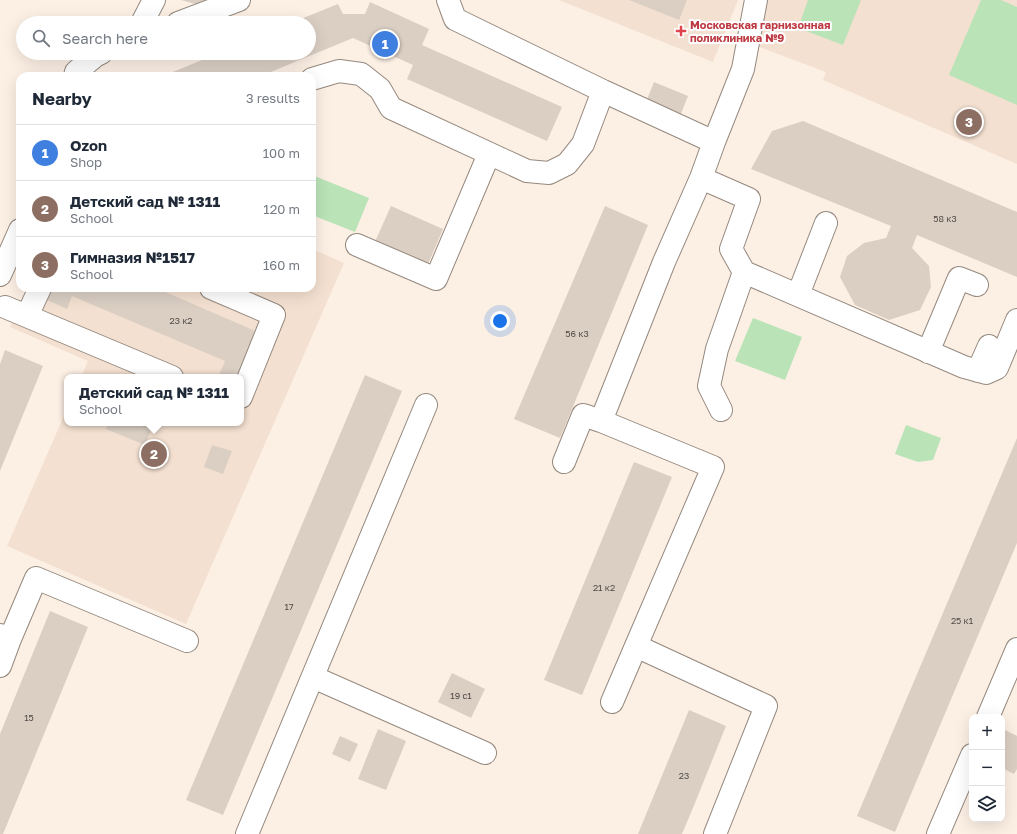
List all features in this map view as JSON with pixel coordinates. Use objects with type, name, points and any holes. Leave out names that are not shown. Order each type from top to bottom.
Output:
[{"type":"lane","points":[[146,16],[154,0]]},
{"type":"lane","points":[[197,16],[239,0]]},
{"type":"lane","points":[[448,0],[455,18],[603,91],[714,142]]},
{"type":"lane","points":[[601,421],[664,262],[701,178],[743,69],[756,0]]},
{"type":"lane","points":[[76,72],[90,60]]},
{"type":"lane","points":[[316,78],[339,71],[361,74],[380,89],[391,108],[526,171],[549,173],[567,164],[582,144],[603,91]]},
{"type":"lane","points":[[357,245],[436,279],[489,154]]},
{"type":"lane","points":[[701,178],[749,199],[731,249],[751,270],[798,295],[964,367],[986,373],[997,368],[1017,320]]},
{"type":"lane","points":[[798,295],[826,223]]},
{"type":"lane","points":[[0,275],[16,239]]},
{"type":"lane","points":[[721,410],[709,386],[717,349],[751,270]]},
{"type":"lane","points":[[928,352],[959,278],[977,286]]},
{"type":"lane","points":[[0,286],[2,314],[27,316],[165,374]]},
{"type":"lane","points":[[27,316],[38,292]]},
{"type":"lane","points":[[220,292],[274,315],[244,390]]},
{"type":"lane","points":[[978,371],[989,346]]},
{"type":"lane","points":[[247,834],[426,405]]},
{"type":"lane","points":[[564,462],[583,415],[713,467],[612,702]]},
{"type":"lane","points":[[0,666],[5,637],[36,578],[187,641]]},
{"type":"lane","points":[[636,646],[766,706],[715,834]]},
{"type":"lane","points":[[989,714],[1017,649]]},
{"type":"lane","points":[[312,677],[485,753]]},
{"type":"lane","points":[[938,834],[969,762]]},
{"type":"shaded area","name":"Московская гарнизонная поликлиника №9","points":[[559,0],[738,0],[713,62]]},
{"type":"shaded area","points":[[757,0],[1017,0],[1017,164],[823,80],[826,72],[741,40]]},
{"type":"shaded area","points":[[316,251],[344,263],[186,624],[7,546],[64,416],[64,426],[244,426],[244,374],[82,374],[88,361],[10,327],[25,292],[316,292]]},
{"type":"green space","points":[[808,0],[861,0],[843,45],[798,28]]},
{"type":"green space","points":[[981,0],[1001,0],[1017,7],[1017,105],[949,75]]},
{"type":"green space","points":[[316,177],[369,198],[355,232],[316,217]]},
{"type":"green space","points":[[753,318],[802,337],[785,380],[735,361]]},
{"type":"green space","points":[[906,425],[941,438],[933,460],[918,462],[895,454]]},
{"type":"building","points":[[181,0],[208,0],[206,7]]},
{"type":"building","points":[[629,0],[687,0],[679,20]]},
{"type":"building","points":[[370,2],[429,29],[422,45],[562,107],[547,141],[407,79],[413,65],[353,38],[316,53],[316,16],[308,16],[338,4],[343,14],[365,14]]},
{"type":"building","points":[[202,60],[300,60],[271,72],[173,72]]},
{"type":"building","points":[[654,82],[688,96],[680,116],[646,102]]},
{"type":"building","points":[[803,121],[1017,212],[1017,277],[917,235],[912,248],[929,266],[931,287],[920,310],[889,320],[855,305],[840,277],[847,256],[864,243],[886,238],[891,226],[751,169],[772,131]]},
{"type":"building","points":[[391,206],[443,229],[426,269],[373,246]]},
{"type":"building","points":[[605,206],[648,225],[560,438],[514,419]]},
{"type":"building","points":[[51,292],[165,292],[260,333],[241,374],[219,374],[225,361],[72,296],[67,309],[47,300]]},
{"type":"building","points":[[5,350],[43,366],[0,471],[0,364]]},
{"type":"building","points":[[365,375],[402,391],[223,815],[186,800]]},
{"type":"building","points":[[107,426],[153,426],[145,445],[106,429]]},
{"type":"building","points":[[1017,438],[1017,543],[895,832],[857,816]]},
{"type":"building","points":[[212,445],[232,451],[223,474],[204,467]]},
{"type":"building","points":[[634,462],[672,477],[582,695],[544,680]]},
{"type":"building","points":[[50,611],[88,627],[3,834],[0,834],[0,734]]},
{"type":"building","points":[[452,673],[485,689],[471,718],[438,702]]},
{"type":"building","points":[[689,710],[726,726],[695,803],[682,834],[638,834]]},
{"type":"building","points":[[378,729],[406,741],[386,790],[358,779]]},
{"type":"building","points":[[1005,730],[1017,736],[1017,769],[1014,774],[1005,770]]},
{"type":"building","points":[[340,736],[358,744],[350,762],[332,754]]},
{"type":"place","name":"Московская гарнизонная поликлиника №9","points":[[681,31]]},
{"type":"place","name":"Ozon","points":[[385,44]]},
{"type":"place","name":"Гимназия №1517","points":[[969,122]]},
{"type":"place","name":"Детский сад № 1311","points":[[154,454]]}]
